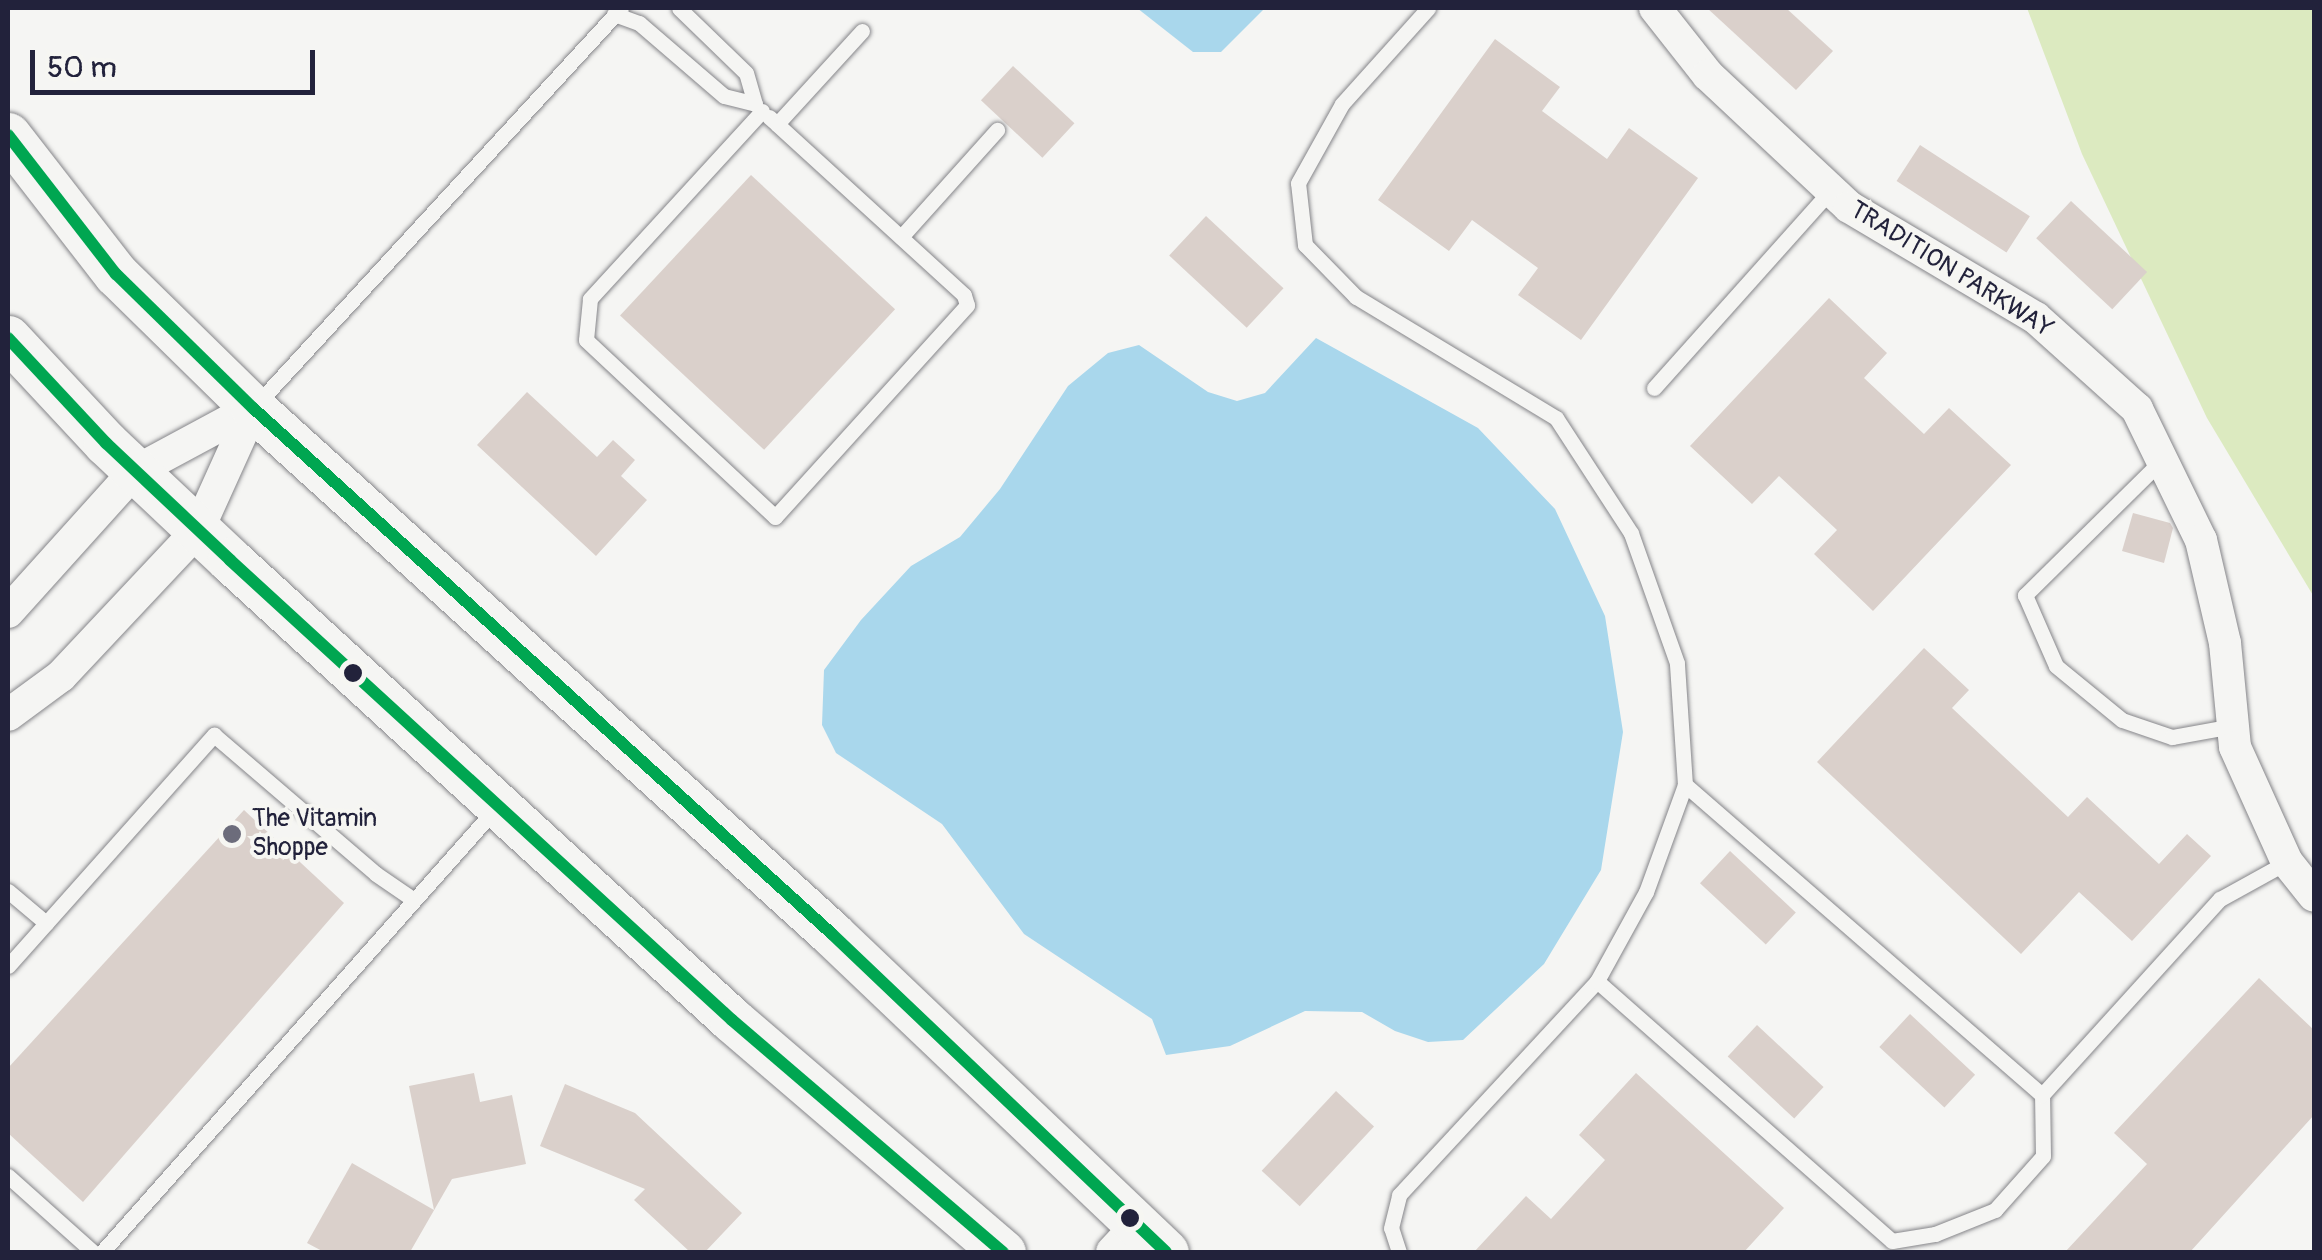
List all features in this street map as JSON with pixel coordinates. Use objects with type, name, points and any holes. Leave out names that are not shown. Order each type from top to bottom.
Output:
[{"type":"main road","points":[[8,135],[116,274],[253,408],[832,934],[1138,1243]]},
{"type":"main road","points":[[8,338],[134,472],[732,1020],[1003,1252]]},
{"type":"street","name":"TRADITION PARKWAY","points":[[1655,8],[1708,76],[1850,208],[2036,318],[2137,409],[2201,540],[2225,643],[2236,746],[2287,862],[2314,896]]},
{"type":"street","points":[[8,612],[134,472],[253,408]]},
{"type":"street","points":[[8,715],[61,676],[198,530],[253,408]]},
{"type":"lane","points":[[679,8],[746,73],[759,108]]},
{"type":"lane","points":[[1399,1252],[1390,1228],[1400,1195],[1597,981],[1646,892],[1685,785],[1677,662],[1631,533],[1556,418],[1356,297],[1306,244],[1298,183],[1342,104],[1428,8]]},
{"type":"lane","points":[[253,408],[617,11],[639,23],[724,96],[759,108],[964,294],[967,305],[775,517],[586,340],[590,299],[759,108]]},
{"type":"lane","points":[[777,124],[862,31]]},
{"type":"lane","points":[[901,237],[998,130]]},
{"type":"lane","points":[[1654,388],[1831,190]]},
{"type":"lane","points":[[2163,459],[2025,595],[2056,666],[2122,720],[2172,737],[2234,726]]},
{"type":"lane","points":[[8,966],[214,734],[376,874],[414,900]]},
{"type":"lane","points":[[1685,785],[2042,1096]]},
{"type":"lane","points":[[102,1252],[499,806]]},
{"type":"lane","points":[[1597,981],[1886,1246],[1935,1234],[1995,1210],[2043,1156],[2042,1096],[2220,899],[2287,862]]},
{"type":"lane","points":[[8,891],[46,923]]},
{"type":"lane","points":[[8,1176],[93,1252]]},
{"type":"green space","points":[[2027,8],[2314,8],[2314,597],[2207,418],[2082,154]]},
{"type":"water","points":[[1137,8],[1265,8],[1221,52],[1193,52]]},
{"type":"water","points":[[1316,338],[1478,428],[1555,509],[1605,616],[1623,732],[1601,870],[1544,964],[1463,1040],[1428,1042],[1395,1031],[1362,1012],[1305,1011],[1230,1046],[1166,1055],[1152,1019],[1024,934],[942,824],[836,753],[822,725],[824,670],[861,620],[911,566],[960,537],[1000,489],[1068,386],[1108,353],[1139,345],[1208,392],[1237,401],[1265,393]]},
{"type":"building","points":[[1707,8],[1786,8],[1833,51],[1796,90]]},
{"type":"building","points":[[1495,39],[1560,87],[1542,111],[1607,159],[1629,128],[1698,178],[1581,340],[1518,295],[1538,268],[1472,220],[1449,251],[1378,200]]},
{"type":"building","points":[[1013,66],[1074,123],[1042,158],[981,100]]},
{"type":"building","points":[[1920,145],[2030,216],[2006,252],[1897,181]]},
{"type":"building","points":[[751,175],[895,309],[764,450],[620,315]]},
{"type":"building","points":[[2071,201],[2147,272],[2112,309],[2036,238]]},
{"type":"building","points":[[1206,216],[1284,288],[1247,328],[1169,255]]},
{"type":"building","points":[[1829,298],[1887,353],[1864,378],[1924,434],[1949,408],[2011,465],[1873,611],[1814,554],[1837,530],[1779,476],[1752,504],[1690,446]]},
{"type":"building","points":[[527,392],[597,457],[613,440],[635,460],[621,476],[647,500],[596,556],[477,445]]},
{"type":"building","points":[[2133,513],[2170,523],[2173,528],[2164,563],[2122,551]]},
{"type":"building","points":[[1924,648],[1969,690],[1952,708],[2068,817],[2087,797],[2159,864],[2187,834],[2211,856],[2132,941],[2079,892],[2021,954],[1817,762]]},
{"type":"building","points":[[244,810],[344,903],[83,1202],[8,1133],[8,1068]]},
{"type":"building","points":[[1730,851],[1796,912],[1766,945],[1700,883]]},
{"type":"building","points":[[2259,978],[2314,1030],[2314,1115],[2190,1252],[2065,1252],[2147,1164],[2114,1133]]},
{"type":"building","points":[[1910,1014],[1975,1075],[1944,1108],[1879,1047]]},
{"type":"building","points":[[1757,1025],[1824,1087],[1794,1119],[1728,1056]]},
{"type":"building","points":[[474,1073],[480,1102],[512,1095],[526,1164],[452,1179],[410,1252],[324,1252],[307,1243],[352,1163],[434,1210],[409,1086]]},
{"type":"building","points":[[1636,1073],[1784,1208],[1744,1252],[1474,1252],[1526,1196],[1551,1219],[1605,1160],[1579,1135]]},
{"type":"building","points":[[565,1084],[635,1113],[742,1213],[705,1252],[690,1252],[634,1200],[645,1189],[540,1146]]},
{"type":"building","points":[[1336,1091],[1374,1126],[1300,1206],[1262,1171]]},
{"type":"transit line","points":[[8,135],[116,274],[253,408],[832,934],[1166,1252]]},
{"type":"transit line","points":[[8,338],[106,443],[230,560],[732,1020],[1003,1252]]},
{"type":"place","name":"The Vitamin Shoppe","points":[[232,834]]}]
